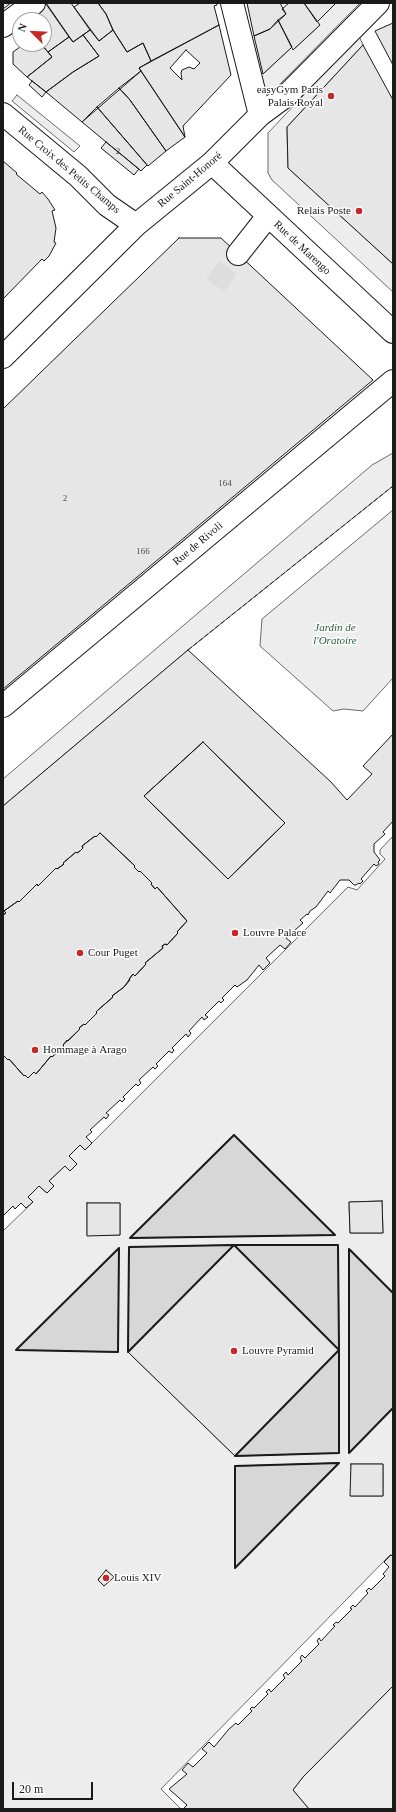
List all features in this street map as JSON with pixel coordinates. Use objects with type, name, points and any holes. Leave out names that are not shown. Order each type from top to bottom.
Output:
[{"type":"street","points":[[3,26],[34,3]]},
{"type":"street","points":[[232,3],[260,115]]},
{"type":"street","name":"Rue Saint-Honoré","points":[[3,357],[136,225],[212,163],[260,115],[287,95],[378,3]]},
{"type":"street","name":"Rue Croix des Petits Champs","points":[[3,114],[78,176],[107,205],[136,225]]},
{"type":"street","name":"Rue de Marengo","points":[[212,163],[393,332]]},
{"type":"street","points":[[238,254],[268,216]]},
{"type":"street","name":"Rue de Rivoli","points":[[3,706],[393,381]]},
{"type":"shaded area","points":[[336,3],[360,3],[275,89],[270,91],[265,90],[258,74],[264,73],[292,47],[294,49],[320,25],[317,22]]},
{"type":"shaded area","points":[[359,36],[363,45],[287,127],[288,168],[393,264],[393,292],[272,180],[268,173],[268,133]]},
{"type":"shaded area","points":[[17,95],[80,146],[74,152],[12,101]]},
{"type":"shaded area","points":[[393,453],[393,486],[188,650],[3,806],[3,779],[372,465]]},
{"type":"shaded area","name":"Jardin de l'Oratoire","points":[[393,510],[393,678],[363,711],[344,709],[333,711],[260,646],[262,619]]},
{"type":"shaded area","points":[[393,836],[393,1293],[350,1249],[350,1452],[393,1408],[393,1557],[390,1555],[161,1789],[181,1809],[3,1809],[3,1231],[33,1202],[28,1197],[39,1186],[47,1193],[54,1186],[49,1181],[65,1166],[70,1171],[77,1164],[69,1156],[80,1145],[85,1150],[348,887],[357,890],[385,859],[380,854],[380,850]],"holes":[[[382,1201],[383,1233],[350,1233],[349,1202]],[[87,1203],[120,1203],[120,1235],[87,1235]],[[302,1203],[334,1235],[130,1237]],[[234,1245],[338,1246],[339,1453],[235,1456],[128,1352],[130,1247]],[[338,1463],[236,1567],[235,1466]],[[351,1464],[383,1464],[383,1496],[351,1496]],[[106,1571],[113,1577],[104,1586],[98,1579]]]},
{"type":"shaded area","points":[[234,1135],[335,1235],[130,1238]]},
{"type":"shaded area","points":[[234,1245],[338,1245],[339,1350]]},
{"type":"shaded area","points":[[234,1245],[128,1352],[129,1247]]},
{"type":"shaded area","points":[[119,1248],[118,1352],[16,1350]]},
{"type":"shaded area","points":[[349,1249],[393,1293],[393,1408],[349,1453]]},
{"type":"shaded area","points":[[339,1350],[339,1453],[235,1456]]},
{"type":"shaded area","points":[[339,1463],[235,1568],[235,1466]]},
{"type":"shaded area","points":[[393,1686],[393,1809],[309,1809],[293,1790],[303,1777]]},
{"type":"building","points":[[3,3],[11,3],[3,9]]},
{"type":"building","points":[[46,3],[71,3],[90,30],[73,42]]},
{"type":"building","points":[[80,3],[98,3],[106,14],[113,30],[99,41],[74,7]]},
{"type":"building","points":[[98,3],[217,3],[217,5],[214,6],[219,25],[151,61],[143,43],[127,52],[113,30],[106,14]]},
{"type":"building","points":[[247,3],[280,3],[286,14],[270,29],[254,36]]},
{"type":"building","points":[[289,3],[304,3],[320,25],[293,50],[278,20],[286,14],[282,9]]},
{"type":"building","points":[[304,3],[336,3],[317,22]]},
{"type":"building","points":[[46,4],[52,12],[35,12]]},
{"type":"building","points":[[52,13],[69,37],[52,49]]},
{"type":"building","points":[[278,20],[292,47],[263,74],[254,36],[270,29]]},
{"type":"building","points":[[393,23],[393,65],[375,31]]},
{"type":"building","points":[[219,25],[231,75],[183,126],[185,137],[139,68]],"holes":[[[186,50],[200,63],[194,69],[189,67],[182,70],[182,80],[170,68]]]},
{"type":"building","points":[[90,30],[99,41],[113,30],[127,52],[143,43],[151,61],[139,68],[141,71],[82,122],[46,92],[73,72],[99,56],[83,35]]},
{"type":"building","points":[[83,35],[99,56],[73,72],[46,92],[27,77],[52,57],[48,52],[52,52],[52,49],[69,37],[73,42]]},
{"type":"building","points":[[363,45],[393,100],[393,264],[288,168],[287,127]]},
{"type":"building","points":[[13,52],[48,52],[52,57],[27,77],[13,64]]},
{"type":"building","points":[[141,71],[185,137],[166,151],[130,100],[119,88]]},
{"type":"building","points":[[32,81],[46,92],[42,97],[29,85]]},
{"type":"building","points":[[119,88],[130,100],[166,151],[148,166],[97,107]]},
{"type":"building","points":[[97,107],[147,165],[141,171],[82,122]]},
{"type":"building","points":[[106,142],[139,169],[134,175],[101,148]]},
{"type":"building","points":[[3,161],[17,173],[16,174],[40,194],[42,192],[48,199],[55,210],[52,211],[56,228],[54,242],[56,243],[49,256],[44,261],[42,259],[4,298],[3,297]]},
{"type":"building","points":[[179,238],[221,238],[373,380],[3,689],[3,409]]},
{"type":"building","name":"Louvre Palace","points":[[188,650],[331,782],[347,800],[372,774],[363,766],[393,734],[393,821],[383,832],[385,834],[374,844],[374,852],[380,860],[378,862],[379,864],[376,866],[374,864],[361,879],[363,881],[360,884],[354,885],[349,880],[340,880],[330,893],[328,891],[316,907],[300,920],[303,923],[286,938],[291,942],[285,949],[280,945],[266,958],[270,963],[263,970],[259,965],[247,980],[237,987],[235,985],[222,998],[224,1000],[221,1003],[219,1001],[205,1015],[208,1017],[204,1020],[202,1017],[189,1031],[191,1033],[188,1037],[186,1034],[172,1048],[174,1050],[172,1053],[169,1051],[156,1064],[158,1066],[155,1069],[153,1067],[139,1080],[141,1083],[138,1086],[136,1084],[123,1097],[125,1099],[122,1102],[120,1100],[106,1113],[109,1115],[106,1119],[104,1117],[90,1130],[92,1132],[86,1137],[92,1143],[85,1150],[80,1145],[69,1156],[77,1164],[70,1171],[65,1166],[49,1181],[54,1186],[47,1193],[39,1186],[28,1197],[33,1202],[26,1208],[21,1203],[15,1209],[13,1206],[3,1216],[3,1055],[8,1060],[9,1059],[24,1076],[25,1075],[28,1078],[34,1072],[36,1074],[51,1056],[52,1057],[64,1046],[63,1045],[67,1040],[68,1041],[80,1029],[79,1028],[84,1024],[85,1025],[97,1013],[96,1012],[98,1010],[113,997],[112,996],[124,987],[133,974],[135,976],[146,964],[145,963],[163,948],[162,946],[165,944],[167,945],[187,921],[157,887],[155,889],[151,884],[152,883],[100,833],[82,846],[83,848],[80,851],[77,853],[76,852],[63,863],[64,864],[57,869],[56,868],[38,886],[37,884],[19,902],[18,901],[4,911],[6,913],[3,915],[3,806]],"holes":[[[203,742],[285,823],[228,879],[144,796]]]},
{"type":"building","points":[[203,742],[285,823],[228,879],[144,796]]},
{"type":"building","name":"Cour Puget","points":[[100,833],[152,883],[151,884],[155,889],[157,887],[187,921],[167,945],[165,944],[162,946],[163,948],[145,963],[146,964],[135,976],[133,974],[124,987],[112,996],[113,997],[96,1012],[97,1013],[85,1025],[84,1024],[79,1028],[80,1029],[63,1045],[64,1046],[52,1057],[51,1056],[36,1074],[34,1072],[28,1078],[25,1075],[24,1076],[9,1059],[8,1060],[3,1055],[3,915],[6,913],[4,911],[18,901],[19,902],[37,884],[38,886],[56,868],[57,869],[64,864],[63,863],[76,852],[77,853],[83,848],[82,846]]},
{"type":"building","points":[[382,1201],[383,1233],[350,1233],[349,1202]]},
{"type":"building","points":[[87,1203],[120,1203],[120,1235],[87,1236]]},
{"type":"building","name":"Louvre Pyramid","points":[[234,1245],[339,1350],[235,1456],[128,1352]]},
{"type":"building","points":[[351,1464],[383,1464],[383,1496],[350,1496]]},
{"type":"building","points":[[391,1555],[393,1557],[393,1686],[303,1777],[293,1790],[309,1809],[183,1809],[187,1805],[169,1789],[187,1774],[182,1770],[188,1763],[193,1767],[207,1753],[202,1749],[209,1742],[214,1747],[229,1729],[236,1723],[238,1725],[252,1711],[250,1709],[252,1707],[254,1708],[268,1694],[266,1692],[269,1689],[271,1692],[285,1678],[283,1675],[286,1672],[288,1675],[302,1661],[300,1658],[302,1655],[305,1658],[319,1644],[317,1641],[319,1638],[321,1641],[335,1626],[333,1625],[336,1622],[338,1623],[352,1609],[350,1608],[353,1605],[355,1607],[368,1593],[366,1591],[369,1588],[371,1590],[385,1576],[383,1574],[389,1567],[384,1562]]},
{"type":"building","name":"Louis XIV","points":[[106,1570],[114,1577],[104,1586],[98,1580]]},
{"type":"tunnel","points":[[215,285],[238,254]]},
{"type":"fence","points":[[188,650],[393,486]]},
{"type":"wall","points":[[234,1135],[335,1235],[130,1238],[234,1135]]},
{"type":"wall","points":[[234,1245],[128,1352],[129,1247],[234,1245]]},
{"type":"wall","points":[[234,1245],[338,1245],[339,1350],[234,1245]]},
{"type":"wall","points":[[119,1248],[118,1352],[16,1350],[119,1248]]},
{"type":"wall","points":[[349,1249],[349,1453],[393,1408]]},
{"type":"wall","points":[[349,1249],[393,1293]]},
{"type":"wall","points":[[339,1350],[339,1453],[235,1456],[339,1350]]},
{"type":"wall","points":[[339,1463],[235,1568],[235,1466],[339,1463]]},
{"type":"place","name":"easyGym Paris Palais Royal","points":[[331,96]]},
{"type":"place","name":"Relais Poste","points":[[359,211]]},
{"type":"place","name":"Louvre Palace","points":[[235,933]]},
{"type":"place","name":"Cour Puget","points":[[80,953]]},
{"type":"place","name":"Hommage à Arago","points":[[35,1050]]},
{"type":"place","name":"Louvre Pyramid","points":[[234,1351]]},
{"type":"place","name":"Louis XIV","points":[[106,1578]]}]
